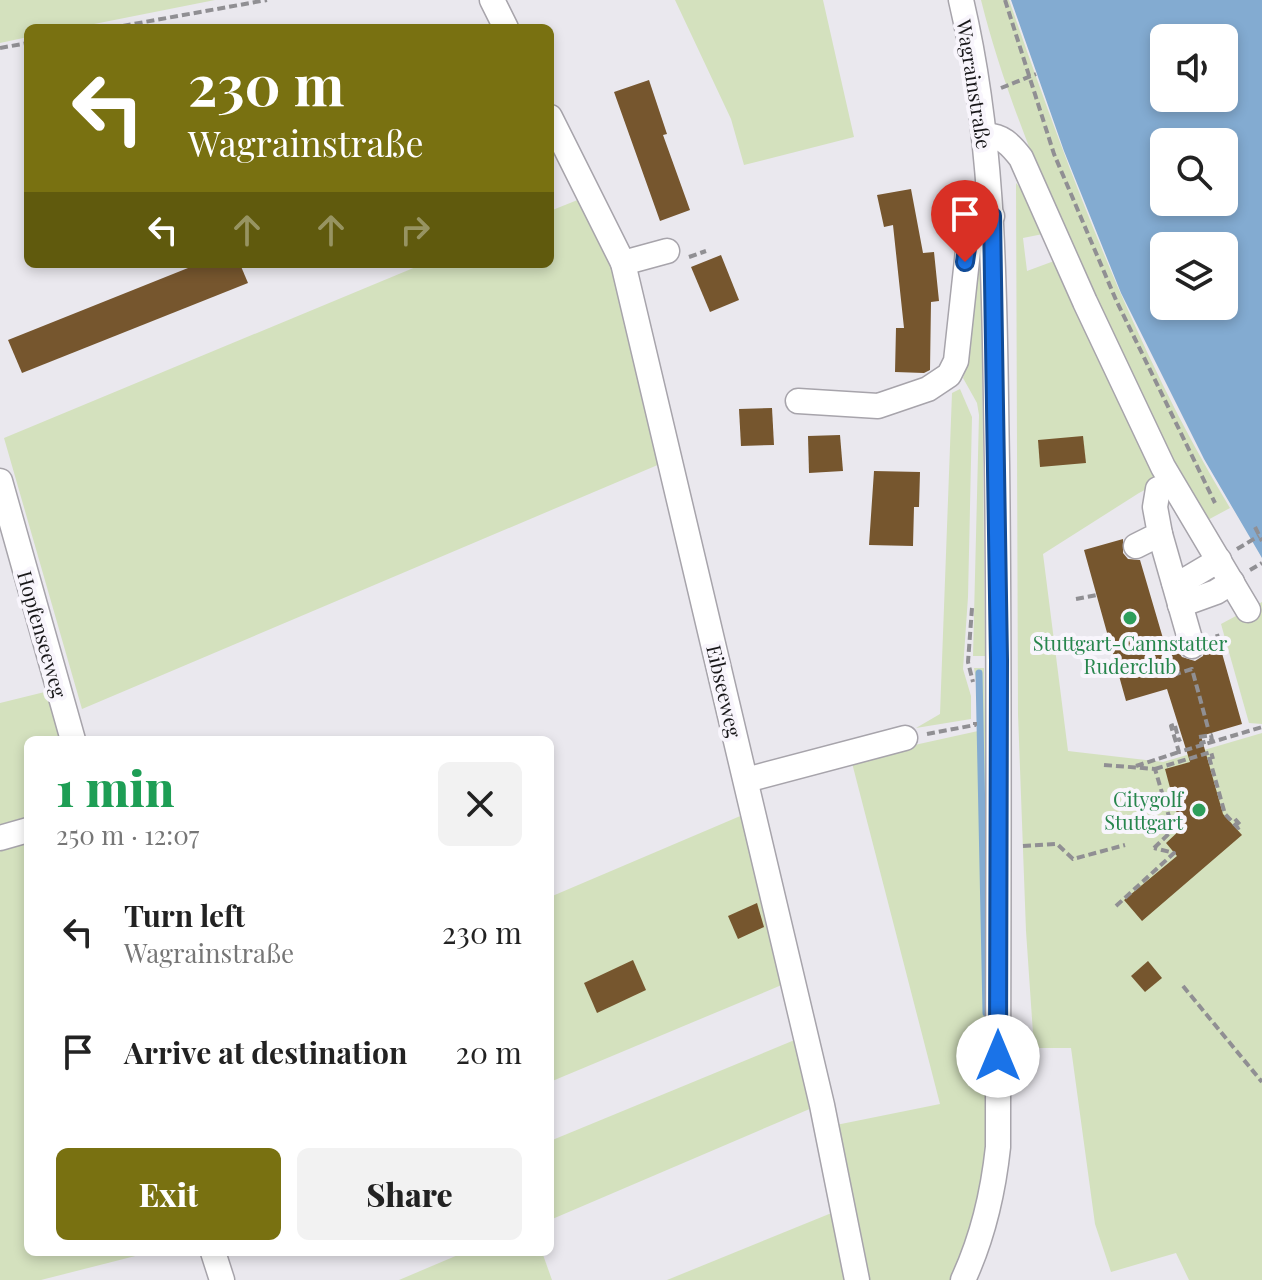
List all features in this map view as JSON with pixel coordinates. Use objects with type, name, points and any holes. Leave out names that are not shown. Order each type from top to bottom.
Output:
[{"type":"street","points":[[492,0],[504,24]]},
{"type":"street","name":"Wagrainstraße","points":[[961,0],[978,81],[992,216],[999,660],[998,1147],[993,1193],[976,1253],[963,1280]]},
{"type":"street","name":"Eibseeweg","points":[[554,125],[623,263],[822,1105],[857,1280]]},
{"type":"street","points":[[984,136],[992,135],[1009,143],[1021,158],[1163,467],[1228,554],[1244,581],[1248,610]]},
{"type":"street","points":[[798,401],[878,406],[928,389],[949,375],[956,361],[970,232],[992,216]]},
{"type":"street","points":[[623,263],[667,251]]},
{"type":"street","name":"Hopfenseeweg","points":[[0,481],[72,736]]},
{"type":"street","points":[[1158,489],[1155,507],[1160,534],[1209,644]]},
{"type":"street","points":[[1136,546],[1160,534]]},
{"type":"street","points":[[1184,591],[1228,554]]},
{"type":"street","points":[[1184,591],[1216,592],[1244,581]]},
{"type":"street","points":[[746,780],[905,738]]},
{"type":"street","points":[[0,838],[24,831]]},
{"type":"street","points":[[214,1256],[222,1280]]},
{"type":"path","points":[[133,24],[267,0]]},
{"type":"path","points":[[1005,0],[1054,154],[1116,300],[1217,507]]},
{"type":"path","points":[[0,48],[24,44]]},
{"type":"path","points":[[1001,88],[1036,74]]},
{"type":"path","points":[[1245,544],[1261,538],[1255,527]]},
{"type":"path","points":[[1228,554],[1244,581]]},
{"type":"path","points":[[1076,599],[1097,595]]},
{"type":"path","points":[[1173,675],[1192,669],[1208,728]]},
{"type":"path","points":[[1179,752],[1171,726],[1174,725],[1181,739]]},
{"type":"path","points":[[905,738],[970,726]]},
{"type":"path","points":[[1133,767],[1262,727]]},
{"type":"path","points":[[1199,738],[1211,735],[1212,740],[1201,743],[1202,746]]},
{"type":"path","points":[[1104,765],[1155,769],[1211,752],[1210,760],[1222,806],[1225,814],[1234,820]]},
{"type":"path","points":[[1155,769],[1173,830]]},
{"type":"path","points":[[1116,906],[1174,853],[1154,848],[1179,824]]},
{"type":"path","points":[[998,848],[1057,844],[1073,859],[1125,845]]},
{"type":"path","points":[[1183,986],[1262,1082]]},
{"type":"green space","points":[[0,0],[215,0],[94,24],[24,24],[24,38],[0,43]]},
{"type":"green space","points":[[675,0],[823,0],[854,137],[744,165],[731,119]]},
{"type":"green space","points":[[981,0],[1009,0],[1106,260],[1195,448],[1230,508],[1204,522],[1175,474],[1139,493],[1043,554],[1068,751],[1163,762],[1262,733],[1262,1280],[1189,1280],[1176,1253],[1111,1272],[1095,1224],[1071,1048],[1034,1048],[1018,714],[1016,183],[1023,191],[1043,234],[1023,238],[1027,271],[1073,254],[1011,97]]},
{"type":"green space","points":[[580,199],[613,267],[660,464],[82,709],[4,438],[413,268],[554,268],[554,209]]},
{"type":"green space","points":[[981,245],[985,656],[973,656],[979,415],[977,403],[963,378],[968,363],[975,247]]},
{"type":"green space","points":[[960,389],[972,417],[968,597],[963,669],[971,696],[971,719],[916,728],[940,714],[952,393]]},
{"type":"green space","points":[[1262,602],[1262,724],[1249,723],[1221,624]]},
{"type":"green space","points":[[974,668],[984,668],[992,1135],[968,1244],[950,1280],[868,1280],[836,1125],[940,1104],[851,759],[978,731],[978,693]]},
{"type":"green space","points":[[69,686],[84,736],[24,736],[24,1256],[135,1256],[41,1280],[0,1280],[0,703]]},
{"type":"green space","points":[[745,814],[784,984],[554,1080],[554,895]]},
{"type":"green space","points":[[797,1039],[812,1108],[554,1218],[554,1139]]},
{"type":"green space","points":[[834,1212],[849,1280],[667,1280]]},
{"type":"green space","points":[[456,1256],[543,1256],[552,1280],[399,1280]]},
{"type":"water","points":[[1011,0],[1262,0],[1262,558],[1204,459],[1121,293],[1064,151]]},
{"type":"building","points":[[649,80],[667,134],[663,135],[690,210],[660,221],[614,92]]},
{"type":"building","points":[[911,189],[923,253],[934,252],[939,301],[931,302],[930,370],[924,373],[895,372],[896,328],[904,328],[893,225],[884,227],[877,195]]},
{"type":"building","points":[[721,255],[739,300],[710,312],[691,267]]},
{"type":"building","points":[[188,268],[242,268],[248,283],[22,373],[8,340]]},
{"type":"building","points":[[772,408],[774,445],[741,446],[739,409]]},
{"type":"building","points":[[840,435],[843,471],[809,473],[808,436]]},
{"type":"building","points":[[1083,436],[1086,463],[1040,467],[1038,440]]},
{"type":"building","points":[[874,471],[920,472],[919,507],[914,507],[913,546],[869,545]]},
{"type":"building","points":[[1123,539],[1123,553],[1128,559],[1140,560],[1167,652],[1177,650],[1182,657],[1195,661],[1203,656],[1206,642],[1218,639],[1242,724],[1201,736],[1223,814],[1242,835],[1142,921],[1124,900],[1177,856],[1166,843],[1181,829],[1165,769],[1190,762],[1167,689],[1126,701],[1084,550]]},
{"type":"building","points":[[757,903],[764,927],[738,939],[728,916]]},
{"type":"building","points":[[633,960],[646,990],[597,1013],[584,983]]},
{"type":"building","points":[[1148,961],[1162,978],[1145,992],[1131,976]]},
{"type":"waterway","points":[[979,673],[986,1013]]},
{"type":"place","name":"Stuttgart-Cannstatter Ruderclub","points":[[1130,618]]},
{"type":"place","name":"Citygolf Stuttgart","points":[[1199,810]]},
{"type":"route","points":[[965,262],[970,232],[992,216],[999,660],[998,1056]]}]
